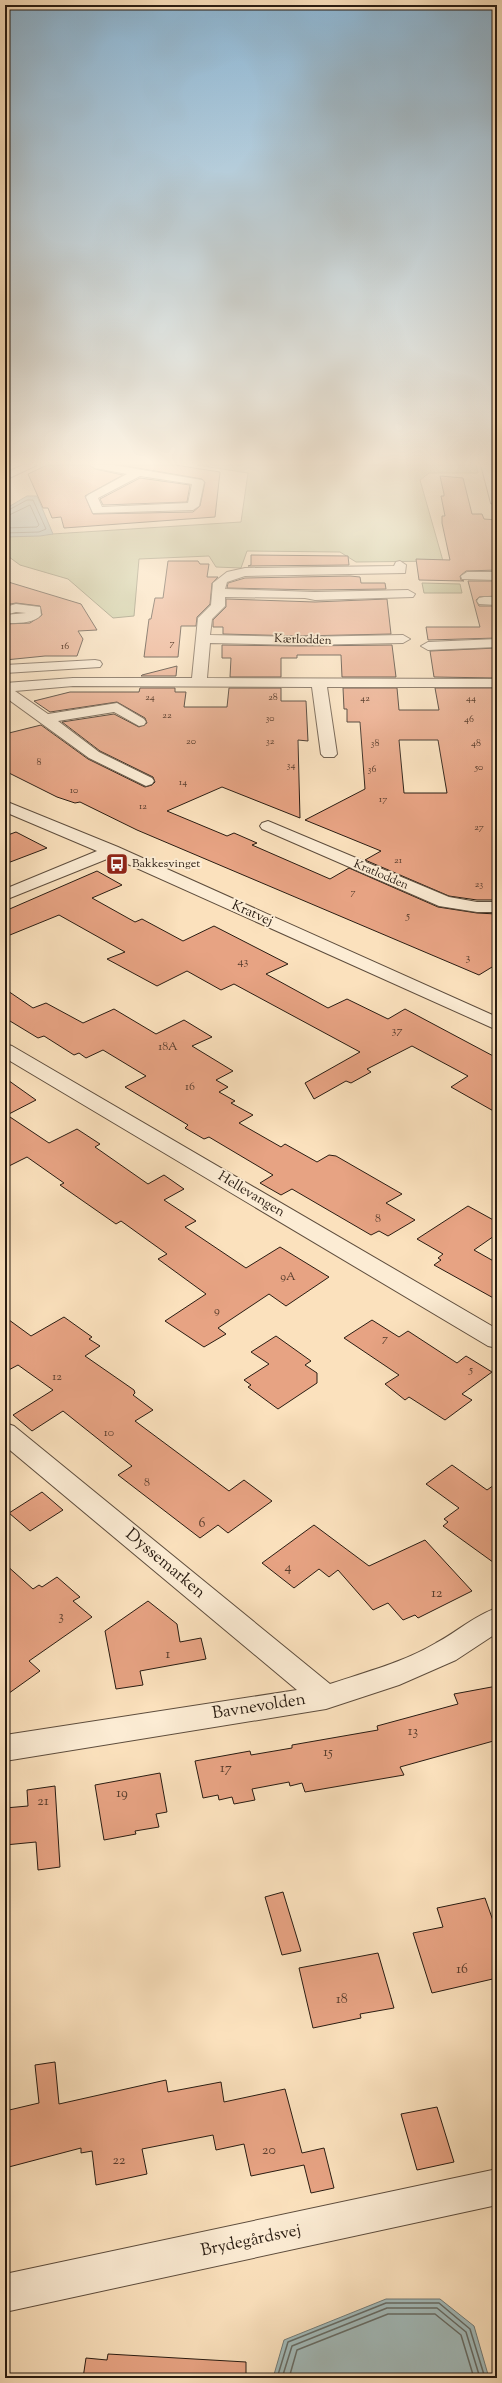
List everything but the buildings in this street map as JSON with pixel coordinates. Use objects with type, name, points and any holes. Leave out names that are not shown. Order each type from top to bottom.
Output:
[{"type":"street","points":[[199,682],[205,618],[218,606],[219,583],[226,576]]},
{"type":"street","points":[[218,593],[305,594],[315,596],[408,594]]},
{"type":"street","points":[[5,611],[16,608],[35,610],[34,615],[21,619],[5,619]]},
{"type":"street","name":"Kærlodden","points":[[203,639],[281,639],[299,641],[404,639]]},
{"type":"street","points":[[428,646],[497,643]]},
{"type":"street","points":[[5,669],[24,666],[95,664]]},
{"type":"street","points":[[5,688],[73,682],[497,683]]},
{"type":"street","points":[[319,683],[329,754]]},
{"type":"street","points":[[5,688],[45,720],[94,755],[146,781]]},
{"type":"street","points":[[45,720],[117,708],[139,722]]},
{"type":"street","name":"Kratvej","points":[[5,806],[112,851],[493,1019]]},
{"type":"street","name":"Kratlodden","points":[[268,826],[445,902],[477,907],[497,907]]},
{"type":"street","points":[[5,895],[112,851]]},
{"type":"street","name":"Hellevangen","points":[[5,1050],[497,1340]]},
{"type":"street","name":"Dyssemarken","points":[[5,1432],[326,1697]]},
{"type":"street","name":"Bavnevolden","points":[[5,1748],[326,1697],[389,1677],[446,1652],[497,1619]]},
{"type":"street","name":"Brydegårdsvej","points":[[5,2293],[110,2272],[497,2187]]},
{"type":"green space","points":[[58,576],[137,576],[134,616],[113,618],[68,579]]},
{"type":"green space","points":[[422,583],[460,584],[462,593],[424,593]]},
{"type":"water","points":[[386,2299],[440,2299],[474,2326],[489,2378],[273,2378],[284,2340]]},
{"type":"place","name":"Bakkesvinget","points":[[117,864]]}]
